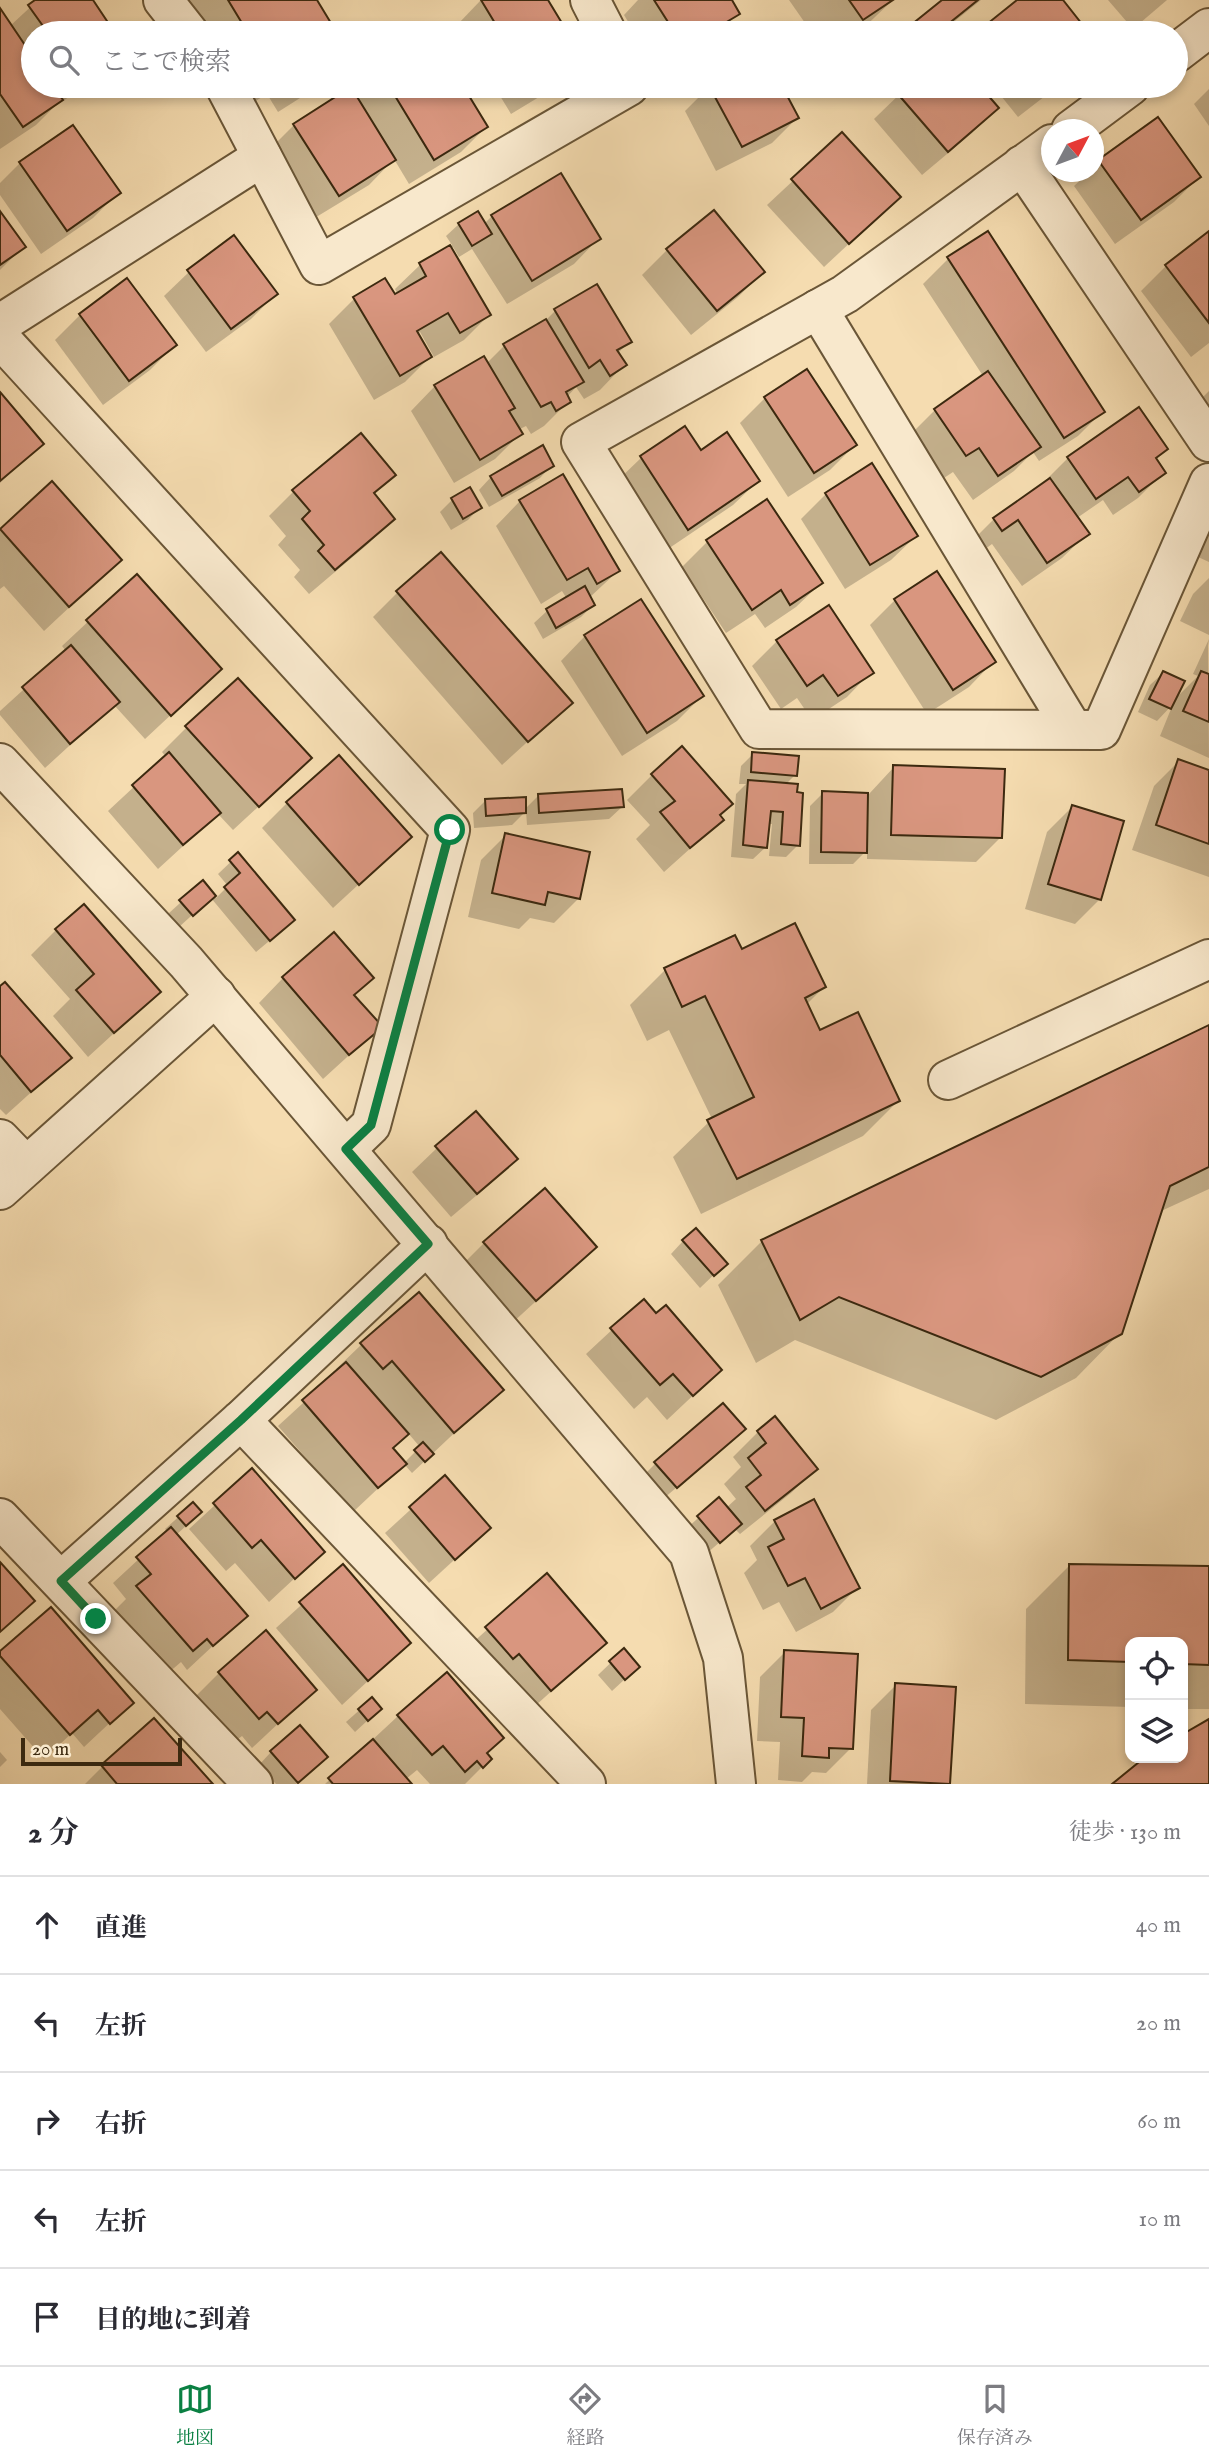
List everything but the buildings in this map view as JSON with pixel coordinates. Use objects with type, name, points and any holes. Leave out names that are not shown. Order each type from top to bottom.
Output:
[{"type":"street","points":[[163,0],[180,21]]},
{"type":"street","points":[[590,0],[601,21]]},
{"type":"street","points":[[1188,44],[1209,28]]},
{"type":"street","points":[[231,98],[319,265],[608,98]]},
{"type":"street","points":[[1086,119],[1114,98]]},
{"type":"street","points":[[1209,442],[1037,154],[845,294],[581,442],[759,729],[1101,730],[1209,483]]},
{"type":"street","points":[[0,324],[262,157]]},
{"type":"street","points":[[818,309],[1072,728]]},
{"type":"street","points":[[0,338],[450,830],[371,1125],[346,1149]]},
{"type":"street","points":[[0,763],[216,996],[689,1553],[723,1658],[736,1784]]},
{"type":"street","points":[[948,1080],[1209,959]]},
{"type":"street","points":[[0,1139],[13,1178],[216,996]]},
{"type":"street","points":[[61,1581],[241,1420],[428,1244]]},
{"type":"street","points":[[241,1420],[586,1784]]},
{"type":"street","points":[[0,1518],[253,1784]]},
{"type":"route","points":[[96,1619],[61,1581],[241,1420],[428,1244],[346,1149],[371,1125],[450,830]]}]
